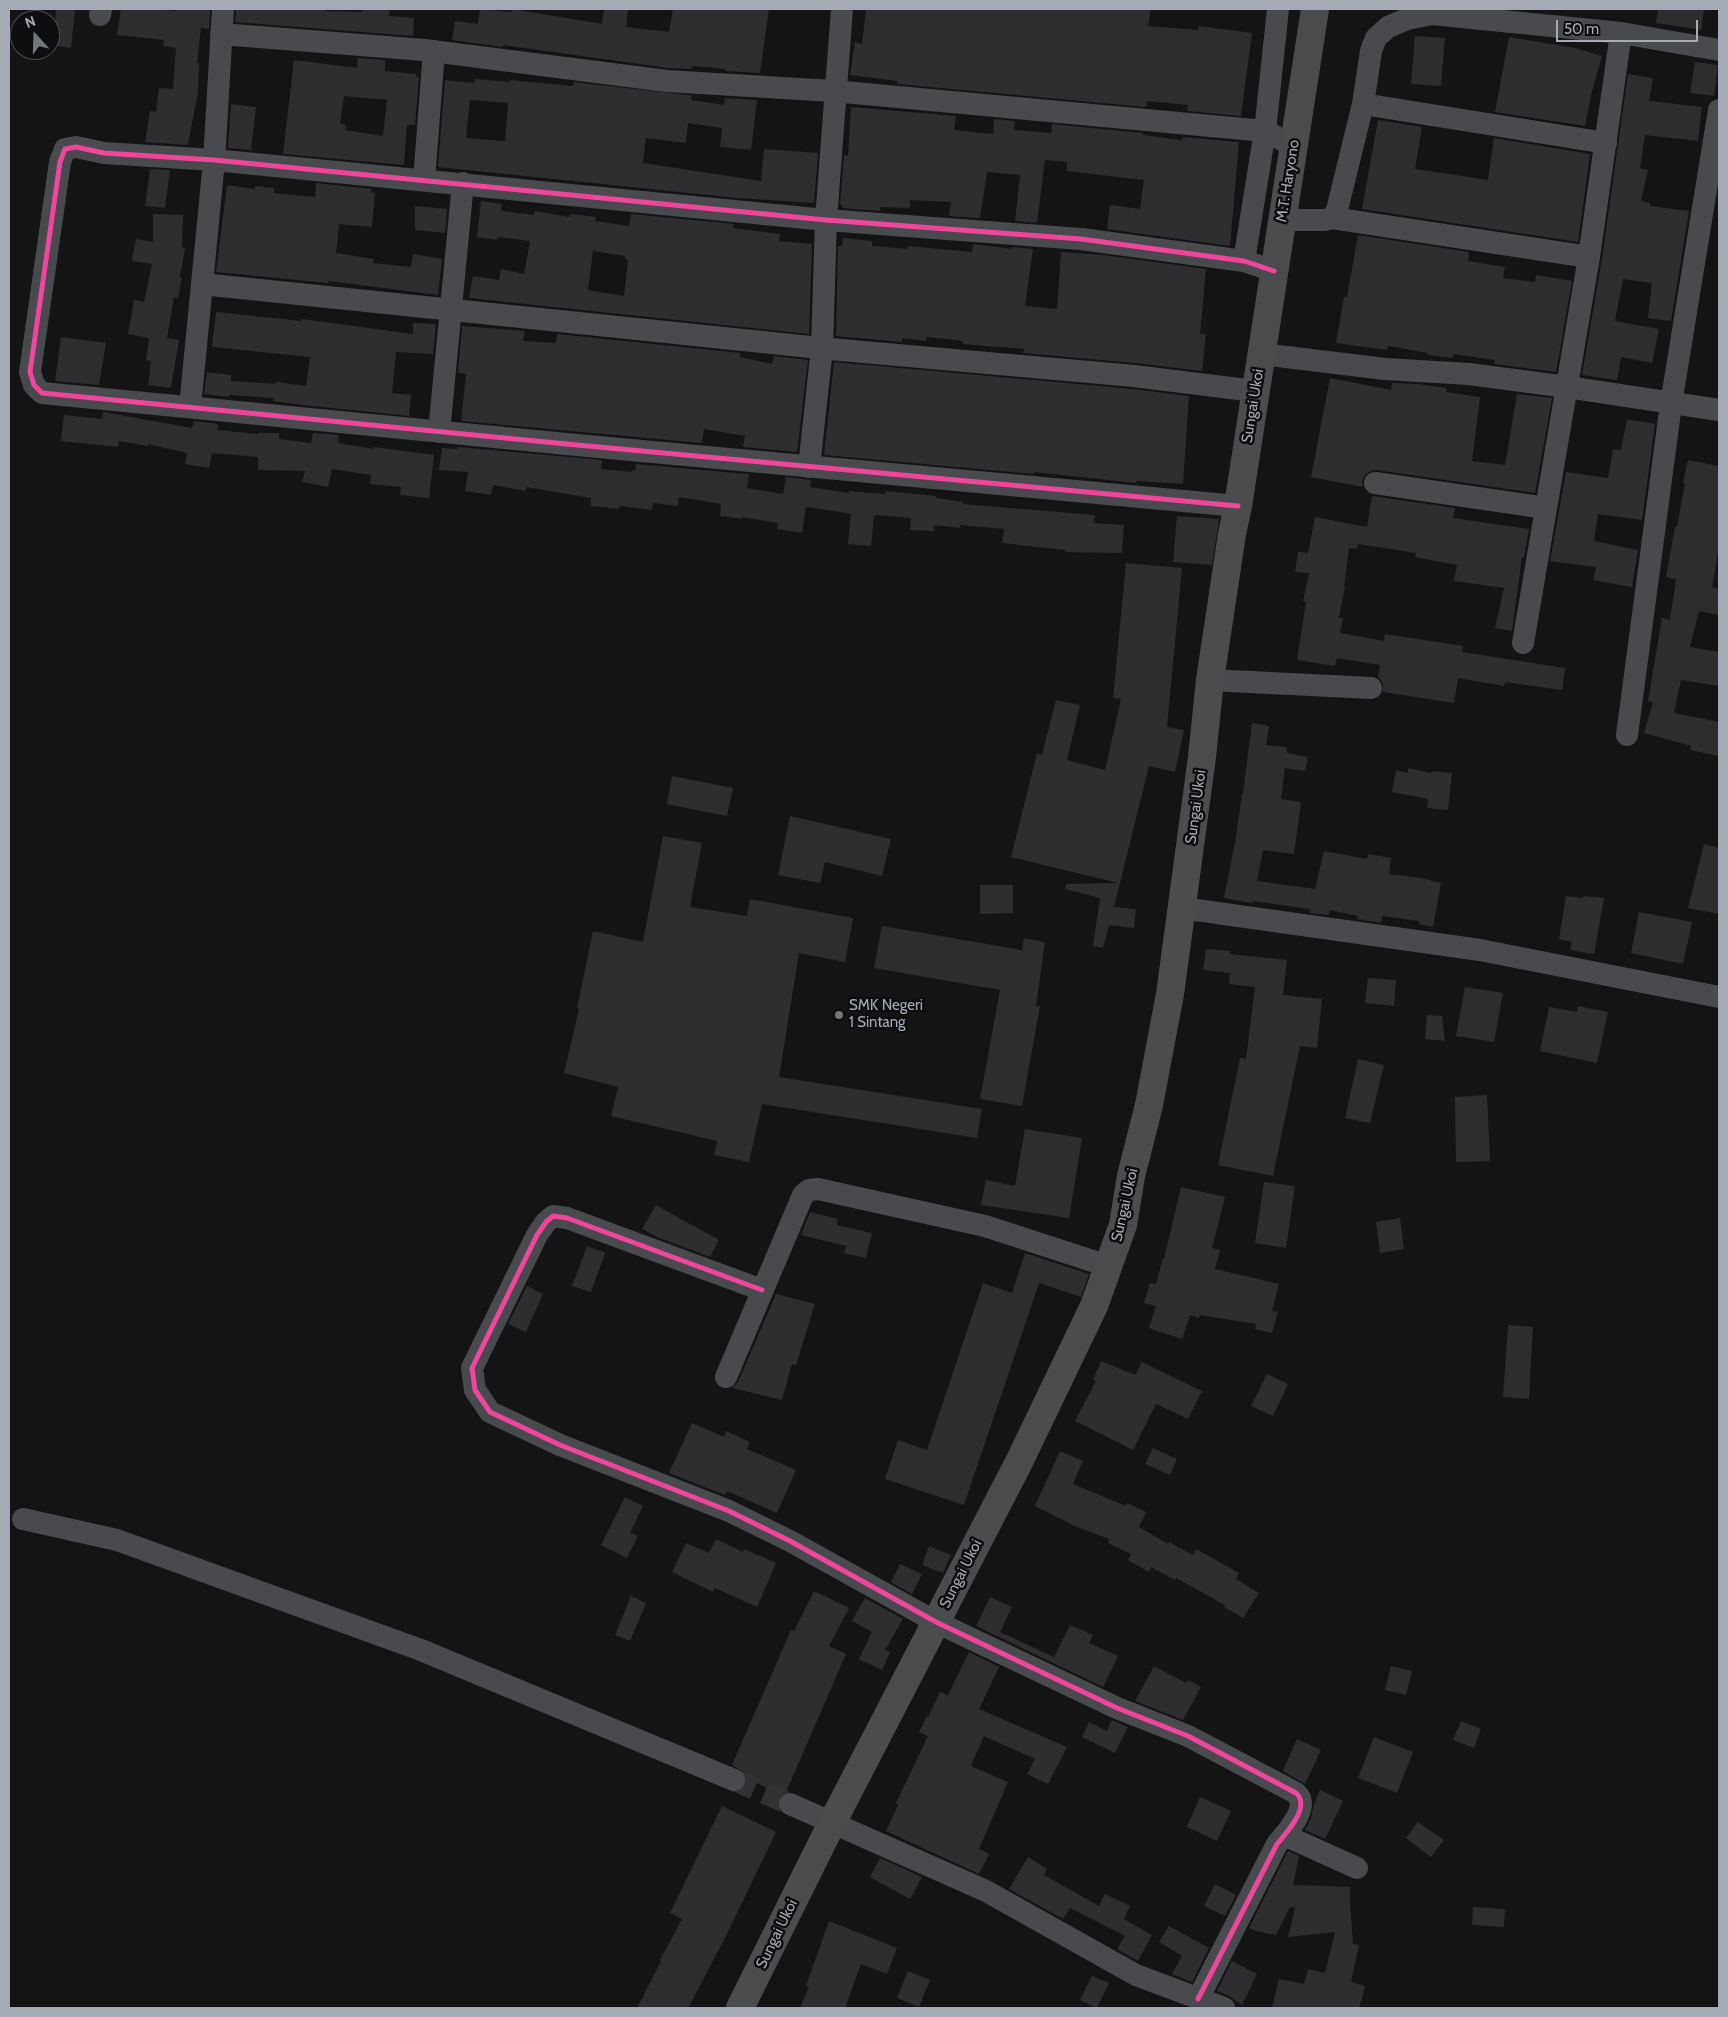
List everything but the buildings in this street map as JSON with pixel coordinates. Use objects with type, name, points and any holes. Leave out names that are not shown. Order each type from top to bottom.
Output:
[{"type":"highway","name":"M.T. Haryono","points":[[1262,354],[1314,12]]},
{"type":"highway","name":"Sungai Ukoi","points":[[740,2008],[832,1823],[1023,1454],[1094,1306],[1123,1225],[1131,1176],[1149,1105],[1170,994],[1202,757],[1210,680],[1262,354]]},
{"type":"street","points":[[190,407],[214,160],[223,9]]},
{"type":"street","points":[[809,466],[822,348],[826,220],[842,9]]},
{"type":"street","points":[[1274,9],[1314,12]]},
{"type":"street","points":[[1244,261],[1265,131],[1278,9]]},
{"type":"street","points":[[1332,218],[1340,203],[1363,104],[1371,50],[1376,38],[1388,27],[1407,19],[1432,14],[1621,32],[1719,50]]},
{"type":"street","points":[[1523,643],[1589,257],[1621,32]]},
{"type":"street","points":[[221,34],[434,51],[667,81],[836,91],[1265,131],[1294,146]]},
{"type":"street","points":[[424,180],[434,51]]},
{"type":"street","points":[[1363,104],[1606,143]]},
{"type":"street","points":[[1627,735],[1671,404],[1719,110]]},
{"type":"street","points":[[1238,506],[42,393],[34,385],[30,372],[60,162],[65,149],[76,147],[104,153],[214,160],[463,183],[826,220],[1081,239],[1244,261],[1274,271]]},
{"type":"street","points":[[439,432],[463,183]]},
{"type":"street","points":[[1282,220],[1326,220],[1332,218],[1589,257]]},
{"type":"street","points":[[202,284],[822,348],[1134,376],[1255,391]]},
{"type":"street","points":[[1262,354],[1385,369],[1469,374],[1719,410]]},
{"type":"street","points":[[1375,483],[1546,508]]},
{"type":"street","points":[[1210,680],[1370,688]]},
{"type":"street","points":[[1182,908],[1480,950],[1719,996]]},
{"type":"street","points":[[726,1377],[803,1195],[809,1190],[818,1189],[986,1226],[1108,1266]]},
{"type":"street","points":[[762,1290],[567,1218],[553,1216],[537,1235],[472,1368],[475,1390],[490,1412],[560,1445],[729,1511],[790,1540],[936,1622],[1117,1708],[1188,1736],[1291,1789],[1300,1797],[1301,1807],[1277,1844],[1198,1999]]},
{"type":"street","points":[[23,1519],[117,1540],[421,1650],[734,1780]]},
{"type":"street","points":[[790,1804],[986,1890],[1136,1976],[1224,2008]]},
{"type":"street","points":[[1284,1835],[1357,1868]]},
{"type":"tunnel","points":[[734,1780],[790,1804]]},
{"type":"cycle path","points":[[1238,506],[42,393],[34,385],[30,372],[60,162],[65,149],[76,147],[104,153],[214,160],[826,220],[1081,239],[1244,261],[1274,271]]},
{"type":"cycle path","points":[[762,1290],[567,1218],[553,1216],[537,1235],[472,1368],[475,1390],[490,1412],[560,1445],[729,1511],[790,1541],[936,1622],[1117,1708],[1188,1736],[1296,1793],[1301,1805],[1296,1819],[1277,1844],[1198,1999]]},
{"type":"place","name":"SMK Negeri 1 Sintang","points":[[839,1015]]}]
